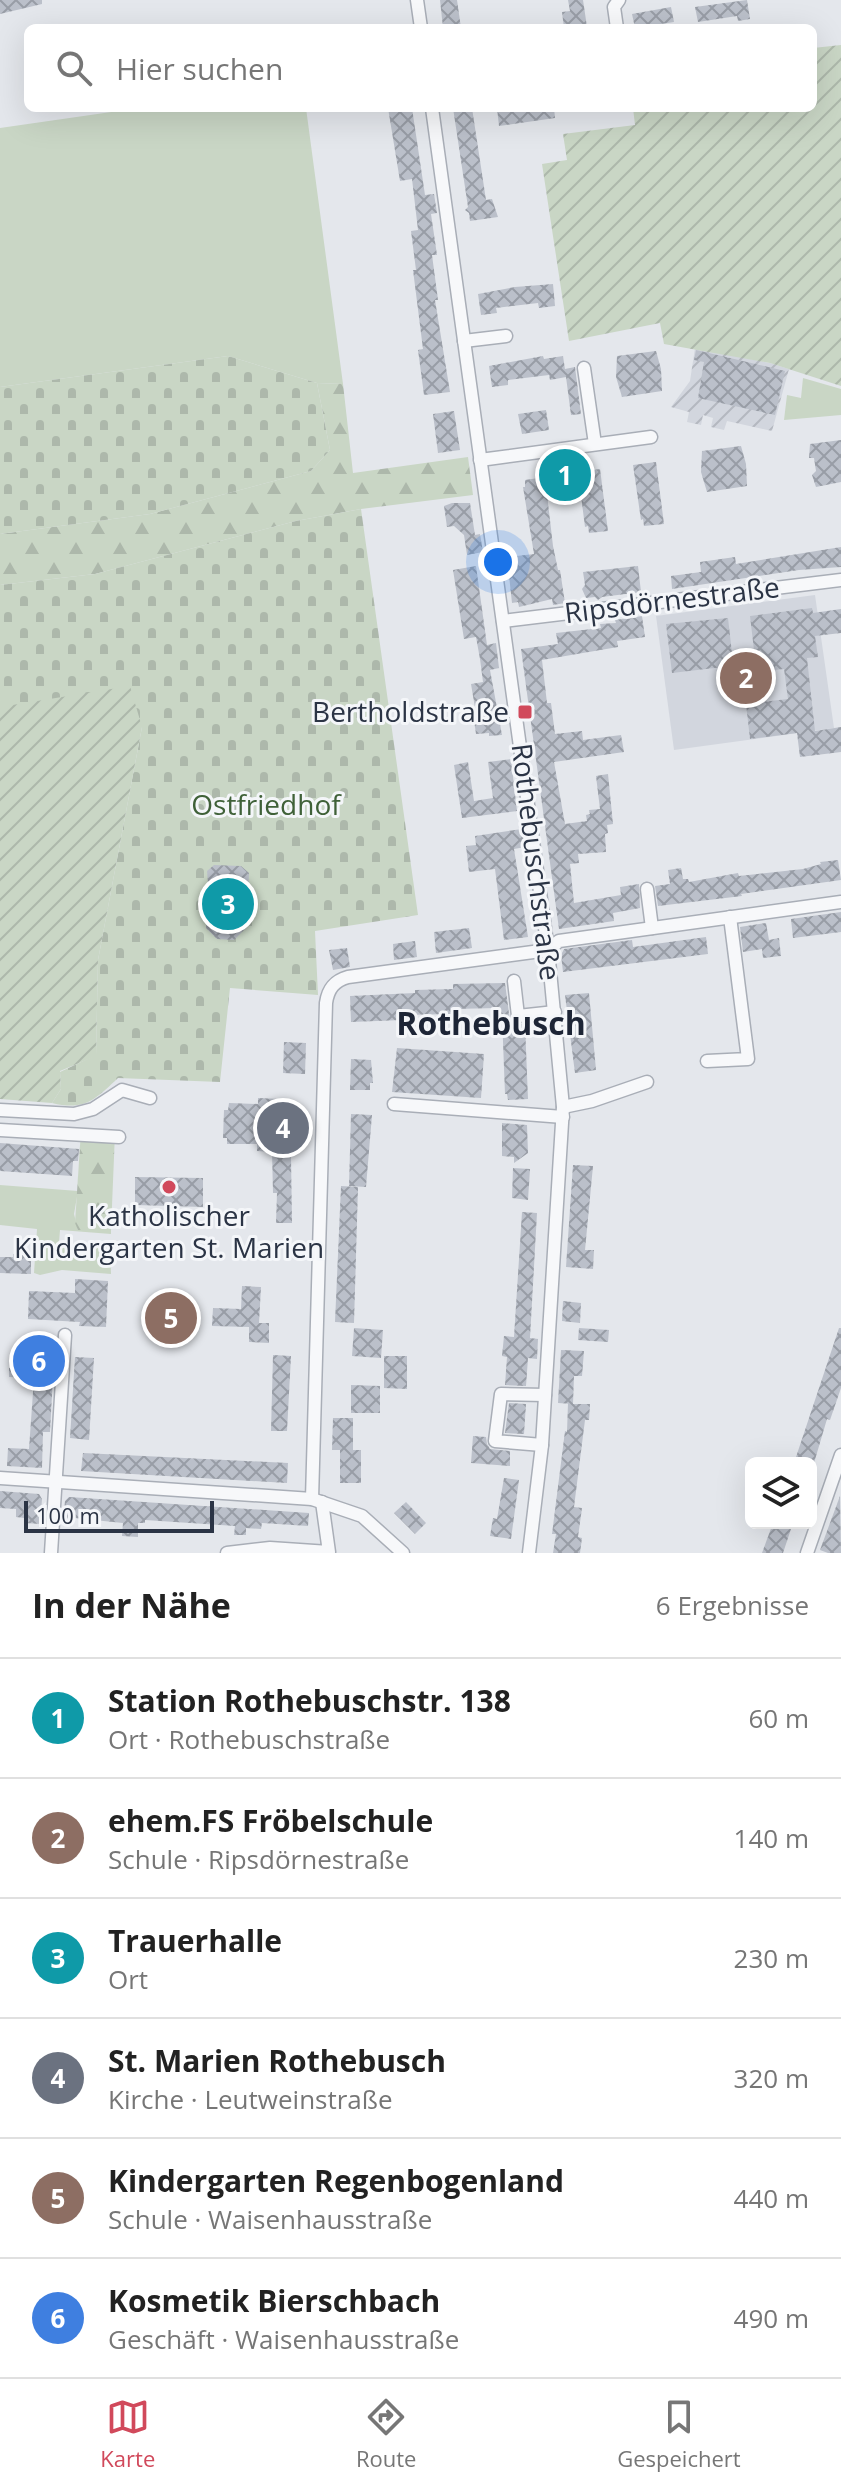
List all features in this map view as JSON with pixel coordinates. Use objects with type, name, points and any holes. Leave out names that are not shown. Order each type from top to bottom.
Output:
[{"type":"street","points":[[417,0],[420,24]]},
{"type":"street","points":[[616,24],[614,7],[619,0]]},
{"type":"street","name":"Rothebuschstraße","points":[[433,112],[548,950],[563,1112],[542,1445],[529,1553]]},
{"type":"street","points":[[464,341],[506,336]]},
{"type":"street","points":[[584,368],[595,444]]},
{"type":"street","points":[[480,460],[651,437]]},
{"type":"street","name":"Ripsdörnestraße","points":[[503,621],[841,580]]},
{"type":"street","points":[[647,889],[652,928]]},
{"type":"street","points":[[227,1553],[270,1548],[329,1552],[317,1501],[321,1163],[329,989],[348,977],[548,950],[559,941],[841,902]]},
{"type":"street","points":[[707,1061],[748,1059],[730,917]]},
{"type":"street","points":[[514,981],[518,1016],[555,1012]]},
{"type":"street","points":[[394,1104],[563,1112],[647,1082]]},
{"type":"street","points":[[0,1110],[74,1114],[93,1109],[122,1090],[150,1098]]},
{"type":"street","points":[[0,1130],[119,1137]]},
{"type":"street","points":[[51,1553],[65,1335]]},
{"type":"street","points":[[542,1445],[495,1441],[501,1394],[545,1395]]},
{"type":"street","points":[[807,1553],[841,1455]]},
{"type":"street","points":[[0,1478],[317,1501],[362,1516],[403,1553]]},
{"type":"shaded area","points":[[695,348],[789,369],[772,431],[727,421],[724,430],[711,427],[713,418],[703,415],[701,425],[687,422],[689,412],[671,407],[690,381]]},
{"type":"shaded area","points":[[815,595],[834,728],[674,750],[656,616]]},
{"type":"green space","points":[[841,45],[841,386],[770,363],[664,344],[660,323],[569,341],[542,164],[567,160],[563,134],[635,125],[633,112],[817,112],[817,48]]},
{"type":"green space","points":[[111,112],[307,112],[343,384],[317,383],[228,356],[0,387],[0,128]]},
{"type":"green space","points":[[228,356],[317,383],[330,450],[311,471],[150,514],[0,534],[0,387]]},
{"type":"green space","points":[[803,378],[841,389],[841,415],[784,420],[787,395],[801,398]]},
{"type":"green space","points":[[317,383],[343,384],[353,473],[468,457],[473,495],[361,509],[296,521],[95,574],[0,585],[0,534],[150,514],[311,471],[330,450]]},
{"type":"green space","name":"Ostfriedhof","points":[[361,509],[418,915],[315,931],[318,995],[230,988],[220,1082],[118,1078],[88,1102],[73,1106],[52,1103],[61,1089],[60,1072],[96,1055],[98,960],[142,727],[0,707],[0,585],[95,574],[296,521]]},
{"type":"green space","points":[[130,686],[142,727],[98,960],[96,1056],[60,1071],[61,1089],[52,1103],[0,1099],[0,707]]},
{"type":"green space","points":[[81,1130],[115,1133],[111,1230],[78,1230],[75,1223]]},
{"type":"green space","points":[[0,1185],[78,1191],[74,1214],[78,1230],[111,1230],[111,1234],[60,1230],[59,1243],[110,1245],[111,1274],[62,1270],[40,1275],[34,1273],[37,1229],[0,1225]]},
{"type":"building","points":[[0,0],[42,0],[42,4],[0,14]]},
{"type":"building","points":[[440,0],[457,0],[460,24],[443,24]]},
{"type":"building","points":[[568,0],[583,0],[587,24],[564,24],[562,12],[570,11]]},
{"type":"building","points":[[747,0],[750,19],[738,21],[737,16],[698,22],[695,7]]},
{"type":"building","points":[[671,7],[674,22],[634,24],[632,14]]},
{"type":"building","points":[[389,112],[413,112],[425,195],[434,194],[437,213],[431,214],[437,255],[432,255],[438,300],[435,300],[450,392],[424,395],[418,350],[423,349],[411,231],[418,230],[412,179],[400,181]]},
{"type":"building","points":[[454,112],[473,112],[486,200],[492,199],[498,217],[470,221],[469,213],[465,210],[468,207]]},
{"type":"building","points":[[497,112],[554,112],[555,118],[499,126]]},
{"type":"building","points":[[553,284],[555,306],[539,308],[538,303],[496,308],[497,313],[481,315],[478,294]]},
{"type":"building","points":[[696,350],[785,371],[775,415],[698,398],[704,362],[694,360]]},
{"type":"building","points":[[656,351],[662,391],[622,397],[616,377],[617,356]]},
{"type":"building","points":[[543,356],[544,359],[563,356],[566,376],[565,369],[575,367],[581,414],[571,415],[566,377],[550,380],[549,375],[508,380],[508,385],[492,387],[489,366]]},
{"type":"building","points":[[546,410],[549,430],[522,434],[518,414]]},
{"type":"building","points":[[454,411],[460,450],[438,453],[433,414]]},
{"type":"building","points":[[841,440],[841,482],[816,487],[812,475],[816,471],[814,458],[809,458],[810,444]]},
{"type":"building","points":[[741,446],[747,486],[707,492],[701,472],[702,451]]},
{"type":"building","points":[[656,462],[664,524],[644,526],[633,465]]},
{"type":"building","points":[[600,469],[608,531],[589,533],[588,526],[585,527],[578,472]]},
{"type":"building","points":[[545,477],[553,546],[565,603],[553,605],[552,599],[519,607],[518,602],[512,603],[507,557],[534,554],[523,487],[525,480]]},
{"type":"building","points":[[470,503],[475,535],[480,534],[483,552],[467,555],[464,535],[454,526],[447,527],[444,506]]},
{"type":"building","points":[[841,547],[841,567],[799,570],[672,589],[671,576],[701,572],[700,562],[735,557],[736,564]]},
{"type":"building","points":[[476,566],[487,645],[496,643],[499,668],[490,670],[502,735],[476,734],[471,684],[483,682],[480,659],[476,637],[464,639],[453,570]]},
{"type":"building","points":[[638,566],[641,592],[598,600],[595,597],[586,598],[582,589],[585,585],[583,572]]},
{"type":"building","points":[[812,608],[813,613],[841,609],[841,633],[815,636],[818,657],[807,658],[815,731],[841,727],[841,752],[800,757],[797,733],[750,739],[746,704],[788,699],[784,669],[724,675],[723,667],[672,673],[666,624],[728,618],[732,653],[754,650],[750,616]]},
{"type":"building","points":[[642,616],[645,637],[617,641],[618,647],[542,660],[547,703],[551,703],[555,734],[582,731],[583,740],[621,735],[624,752],[554,762],[565,824],[587,821],[589,810],[600,809],[596,776],[608,774],[613,824],[607,825],[606,852],[578,854],[579,863],[570,864],[574,903],[621,895],[620,887],[639,884],[640,908],[613,913],[614,921],[559,929],[521,649],[558,644],[556,633],[601,628],[600,624]]},
{"type":"building","points":[[511,759],[517,811],[462,818],[454,765],[468,762],[474,801],[493,798],[488,762]]},
{"type":"building","points":[[522,829],[525,847],[514,849],[528,937],[504,940],[495,869],[469,872],[466,846],[476,845],[475,836]]},
{"type":"building","points":[[838,860],[841,880],[658,906],[655,886],[670,884],[668,870],[681,868],[683,879],[689,882],[738,873],[739,876],[803,869],[820,862]]},
{"type":"building","points":[[214,865],[241,866],[249,873],[248,897],[243,900],[250,909],[246,913],[246,928],[234,940],[217,939],[206,928],[210,907],[207,871]]},
{"type":"building","points":[[841,912],[841,932],[793,938],[791,919]]},
{"type":"building","points":[[766,923],[769,940],[779,938],[781,956],[763,958],[762,949],[743,952],[740,927]]},
{"type":"building","points":[[469,928],[472,948],[436,953],[434,932]]},
{"type":"building","points":[[706,937],[708,954],[563,972],[561,955],[564,949],[632,940],[633,947]]},
{"type":"building","points":[[415,941],[417,957],[394,960],[393,944]]},
{"type":"building","points":[[347,948],[350,967],[333,970],[329,950]]},
{"type":"building","points":[[505,983],[510,1021],[525,1024],[528,1099],[508,1100],[505,1094],[502,1015],[498,1016],[498,1008],[453,1009],[453,1014],[403,1015],[403,1020],[351,1022],[350,996],[453,989],[453,984]]},
{"type":"building","points":[[589,993],[596,1070],[575,1073],[565,995]]},
{"type":"building","points":[[284,1042],[306,1043],[305,1074],[283,1073]]},
{"type":"building","points":[[397,1048],[484,1054],[481,1098],[392,1092]]},
{"type":"building","points":[[351,1059],[371,1060],[373,1083],[370,1083],[370,1090],[350,1090]]},
{"type":"building","points":[[258,1098],[280,1099],[281,1111],[293,1112],[301,1124],[301,1132],[293,1136],[291,1157],[292,1223],[276,1223],[277,1193],[273,1193],[272,1152],[257,1151],[257,1144],[227,1144],[227,1138],[223,1138],[224,1110],[228,1110],[229,1103],[258,1104]]},
{"type":"building","points":[[351,1114],[372,1115],[366,1187],[349,1186]]},
{"type":"building","points":[[502,1123],[527,1125],[528,1153],[514,1163],[514,1157],[502,1156]]},
{"type":"building","points":[[0,1143],[79,1149],[78,1161],[73,1161],[72,1176],[0,1171]]},
{"type":"building","points":[[573,1165],[593,1166],[585,1250],[594,1250],[593,1269],[566,1267]]},
{"type":"building","points":[[513,1168],[530,1169],[528,1200],[512,1198]]},
{"type":"building","name":"Katholischer Kindergarten St. Marien","points":[[135,1177],[203,1178],[203,1207],[135,1205]]},
{"type":"building","points":[[341,1186],[358,1187],[354,1323],[335,1322]]},
{"type":"building","points":[[522,1212],[537,1213],[530,1338],[538,1339],[537,1359],[528,1358],[526,1386],[505,1385],[507,1357],[502,1356],[504,1336],[514,1337]]},
{"type":"building","points":[[13,1254],[31,1254],[31,1274],[0,1273],[0,1257],[13,1257]]},
{"type":"building","points":[[75,1279],[108,1281],[106,1327],[28,1319],[29,1291],[75,1293]]},
{"type":"building","points":[[242,1286],[261,1287],[259,1323],[269,1323],[269,1343],[249,1342],[249,1327],[212,1326],[213,1308],[241,1309]]},
{"type":"building","points":[[165,1299],[190,1300],[189,1333],[183,1332],[183,1338],[152,1335],[153,1302],[165,1303]]},
{"type":"building","points":[[563,1301],[581,1303],[580,1323],[562,1321]]},
{"type":"building","points":[[354,1328],[383,1330],[381,1358],[352,1356]]},
{"type":"building","points":[[579,1328],[609,1330],[608,1342],[578,1340]]},
{"type":"building","points":[[841,1328],[841,1388],[830,1420],[827,1419],[816,1457],[796,1457]]},
{"type":"building","points":[[561,1350],[584,1351],[582,1376],[574,1376],[573,1404],[590,1404],[589,1420],[585,1420],[574,1507],[582,1508],[578,1537],[582,1538],[580,1553],[553,1553],[556,1534],[552,1534],[567,1432],[568,1404],[558,1403]]},
{"type":"building","points":[[273,1355],[291,1356],[287,1431],[271,1431]]},
{"type":"building","points":[[384,1356],[407,1356],[407,1389],[384,1388]]},
{"type":"building","points":[[32,1357],[54,1358],[50,1432],[43,1432],[42,1468],[7,1466],[8,1448],[29,1449],[34,1378],[9,1377],[9,1368],[31,1369]]},
{"type":"building","points":[[75,1357],[94,1358],[89,1440],[70,1438]]},
{"type":"building","points":[[351,1385],[380,1386],[380,1413],[351,1413]]},
{"type":"building","points":[[509,1403],[526,1404],[524,1434],[505,1433]]},
{"type":"building","points":[[333,1418],[353,1418],[353,1450],[361,1450],[361,1483],[340,1483],[340,1450],[332,1450]]},
{"type":"building","points":[[473,1436],[486,1437],[490,1449],[510,1451],[510,1466],[471,1463]]},
{"type":"building","points":[[83,1453],[288,1463],[287,1483],[81,1471]]},
{"type":"building","points":[[504,1478],[519,1480],[511,1539],[490,1536],[493,1518],[497,1519]]},
{"type":"building","points":[[0,1491],[39,1494],[42,1499],[40,1524],[24,1523],[24,1518],[16,1517],[16,1509],[0,1508]]},
{"type":"building","points":[[840,1496],[841,1553],[828,1553],[820,1550]]},
{"type":"building","points":[[69,1497],[309,1513],[308,1526],[262,1523],[261,1529],[246,1528],[246,1535],[234,1535],[235,1526],[145,1520],[145,1523],[138,1523],[138,1537],[122,1536],[123,1523],[74,1518],[74,1522],[63,1521],[65,1501]]},
{"type":"building","points":[[406,1502],[426,1523],[415,1534],[394,1513]]},
{"type":"building","points":[[771,1529],[791,1529],[783,1553],[762,1553]]},
{"type":"place","name":"Station Rothebuschstr. 138","points":[[565,475]]},
{"type":"place","name":"ehem.FS Fröbelschule","points":[[746,678]]},
{"type":"place","name":"Bertholdstraße","points":[[525,712]]},
{"type":"place","name":"Trauerhalle","points":[[228,904]]},
{"type":"place","name":"St. Marien Rothebusch","points":[[283,1128]]},
{"type":"place","name":"Katholischer Kindergarten St. Marien","points":[[169,1187]]},
{"type":"place","name":"Kindergarten Regenbogenland","points":[[171,1318]]},
{"type":"place","name":"Kosmetik Bierschbach","points":[[39,1361]]},
{"type":"district","name":"Rothebusch","points":[[491,1024]]}]
